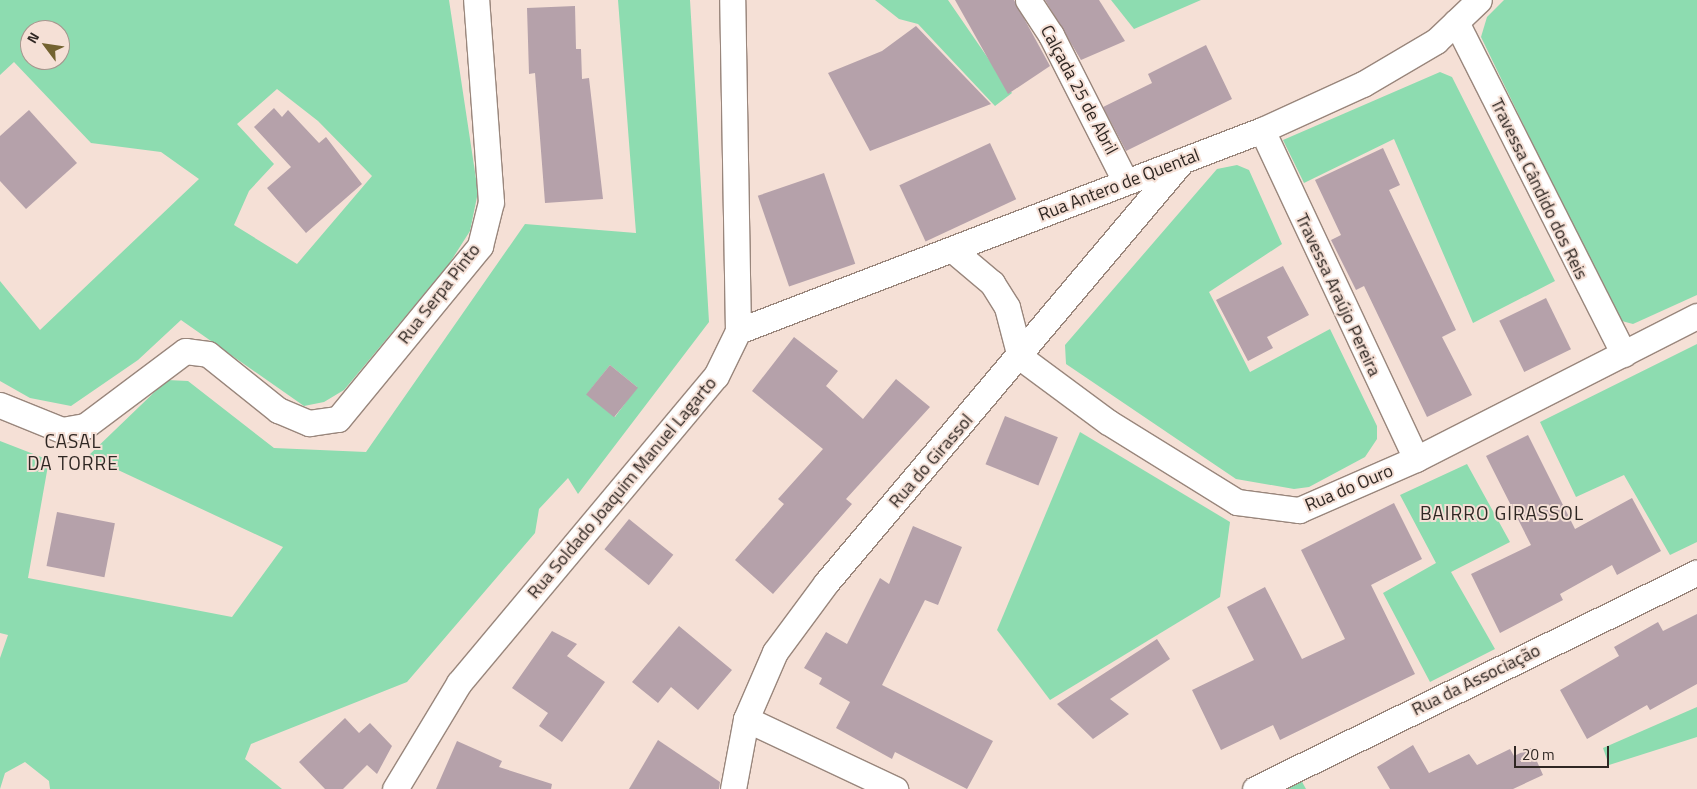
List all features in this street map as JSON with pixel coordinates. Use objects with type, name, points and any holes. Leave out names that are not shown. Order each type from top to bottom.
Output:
[{"type":"street","name":"Rua Serpa Pinto","points":[[0,405],[62,430],[86,426],[185,351],[208,354],[278,410],[309,423],[338,419],[480,246],[491,202],[476,0]]},
{"type":"street","name":"Rua Soldado Joaquim Manuel Lagarto","points":[[396,789],[459,683],[716,376],[738,331],[732,0]]},
{"type":"street","name":"Calçada 25 de Abril","points":[[1028,0],[1060,51],[1125,181]]},
{"type":"street","name":"Rua Antero de Quental","points":[[738,331],[954,251],[1125,181],[1262,130],[1363,84],[1436,41],[1479,0]]},
{"type":"street","name":"Travessa Cândido dos Reis","points":[[1456,22],[1624,354]]},
{"type":"street","name":"Travessa Araújo Pereira","points":[[1262,130],[1416,459]]},
{"type":"street","name":"Rua do Girassol","points":[[733,789],[746,719],[776,652],[826,583],[1020,357],[1182,161]]},
{"type":"street","points":[[954,251],[992,283],[1007,307],[1020,357]]},
{"type":"street","name":"Rua do Ouro","points":[[1020,357],[1108,422],[1237,502],[1299,510],[1416,459],[1697,316]]},
{"type":"street","name":"Rua da Associação","points":[[1255,789],[1697,572]]},
{"type":"street","points":[[746,719],[895,789]]},
{"type":"green space","points":[[0,0],[449,0],[478,192],[470,231],[449,264],[344,390],[324,402],[304,406],[181,320],[138,360],[71,406],[30,398],[0,381],[0,281],[40,330],[199,179],[161,152],[91,143],[22,70],[70,70],[70,20],[20,20],[20,68],[14,62],[0,75]],"holes":[[[277,89],[318,121],[372,176],[297,264],[234,225],[249,191],[274,164],[237,124]]]},
{"type":"green space","points":[[618,0],[690,0],[709,322],[578,494],[568,478],[539,509],[535,533],[407,682],[251,744],[245,759],[282,789],[50,789],[49,781],[25,762],[5,773],[0,789],[0,658],[8,635],[0,633],[0,441],[49,460],[28,578],[232,617],[283,547],[88,456],[167,380],[188,381],[274,448],[366,452],[525,224],[636,233]],"holes":[[[610,365],[637,387],[615,417],[587,394]]]},
{"type":"green space","points":[[875,0],[948,0],[1012,93],[995,106],[918,24],[899,19]]},
{"type":"green space","points":[[1111,0],[1201,0],[1134,29]]},
{"type":"green space","points":[[1504,0],[1697,0],[1697,295],[1633,324],[1618,320],[1481,37],[1487,17]]},
{"type":"green space","points":[[1440,72],[1452,77],[1555,281],[1473,323],[1394,139],[1304,183],[1283,140]]},
{"type":"green space","points":[[1237,165],[1249,170],[1282,244],[1209,292],[1250,372],[1330,329],[1377,426],[1377,439],[1365,457],[1309,487],[1294,489],[1236,479],[1066,364],[1065,345],[1217,169]]},
{"type":"green space","points":[[1697,344],[1697,542],[1670,555],[1624,475],[1576,497],[1540,422]]},
{"type":"green space","points":[[1080,432],[1230,522],[1220,597],[1050,700],[997,630]]},
{"type":"green space","points":[[1467,464],[1510,542],[1451,572],[1495,649],[1430,682],[1383,593],[1436,563],[1400,495]]},
{"type":"green space","points":[[1697,707],[1697,737],[1609,765],[1603,748]]},
{"type":"green space","points":[[1301,780],[1306,789],[1281,789]]},
{"type":"building","points":[[955,0],[1014,0],[1050,66],[1008,94]]},
{"type":"building","points":[[1045,0],[1099,0],[1125,41],[1081,60]]},
{"type":"building","points":[[575,6],[576,49],[581,49],[582,79],[589,78],[603,199],[545,203],[535,73],[529,74],[527,8]]},
{"type":"building","points":[[916,26],[991,104],[870,151],[828,73],[882,51]]},
{"type":"building","points":[[1206,45],[1232,99],[1126,151],[1103,107],[1152,83],[1148,74]]},
{"type":"building","points":[[274,108],[282,117],[288,110],[319,143],[326,137],[362,184],[306,233],[267,188],[291,167],[254,127]]},
{"type":"building","points":[[29,110],[77,163],[26,209],[0,181],[0,136]]},
{"type":"building","points":[[990,143],[1016,199],[926,241],[899,185]]},
{"type":"building","points":[[1383,148],[1400,185],[1389,190],[1456,330],[1442,337],[1472,395],[1427,417],[1364,286],[1356,290],[1331,240],[1341,235],[1315,180]]},
{"type":"building","points":[[824,173],[855,264],[789,287],[758,196]]},
{"type":"building","points":[[1283,266],[1309,315],[1267,337],[1273,348],[1248,361],[1216,300]]},
{"type":"building","points":[[1546,298],[1571,349],[1524,372],[1499,321]]},
{"type":"building","points":[[794,337],[838,371],[826,386],[863,419],[896,379],[930,407],[846,499],[852,504],[773,594],[735,560],[784,504],[778,499],[823,449],[752,391]]},
{"type":"building","points":[[610,365],[638,388],[614,417],[586,395]]},
{"type":"building","points":[[1005,416],[1058,437],[1038,486],[986,464]]},
{"type":"building","points":[[1528,435],[1575,529],[1632,498],[1661,551],[1617,575],[1612,565],[1560,594],[1563,600],[1500,633],[1471,574],[1531,545],[1486,456]]},
{"type":"building","points":[[1394,503],[1422,559],[1371,585],[1415,674],[1280,740],[1273,725],[1221,750],[1192,690],[1254,660],[1227,607],[1265,587],[1302,659],[1345,639],[1301,550]]},
{"type":"building","points":[[57,512],[115,523],[104,577],[47,566]]},
{"type":"building","points":[[629,519],[673,555],[649,585],[604,549]]},
{"type":"building","points":[[913,526],[962,547],[938,605],[925,600],[882,685],[993,741],[967,789],[895,752],[892,759],[836,728],[850,702],[819,684],[822,678],[804,668],[826,632],[847,644],[880,578],[889,584]]},
{"type":"building","points":[[1697,614],[1697,684],[1650,710],[1647,705],[1587,739],[1560,690],[1619,656],[1614,647],[1658,622],[1663,631]]},
{"type":"building","points":[[679,626],[732,670],[698,710],[671,687],[658,703],[632,682]]},
{"type":"building","points":[[552,631],[577,644],[567,656],[605,682],[562,742],[539,726],[548,713],[512,688]]},
{"type":"building","points":[[1157,639],[1170,659],[1110,699],[1129,714],[1093,739],[1057,704]]},
{"type":"building","points":[[345,718],[359,733],[370,723],[392,746],[377,774],[367,765],[343,789],[325,789],[299,762]]},
{"type":"building","points":[[658,740],[720,782],[719,789],[629,789]]},
{"type":"building","points":[[457,741],[502,761],[499,767],[552,784],[551,789],[436,789]]},
{"type":"building","points":[[1413,745],[1429,773],[1469,754],[1477,765],[1510,749],[1514,756],[1531,748],[1543,775],[1513,789],[1390,789],[1377,767]]},
{"type":"district","name":"CASAL DA TORRE","points":[[73,452]]},
{"type":"district","name":"BAIRRO GIRASSOL","points":[[1502,513]]}]
